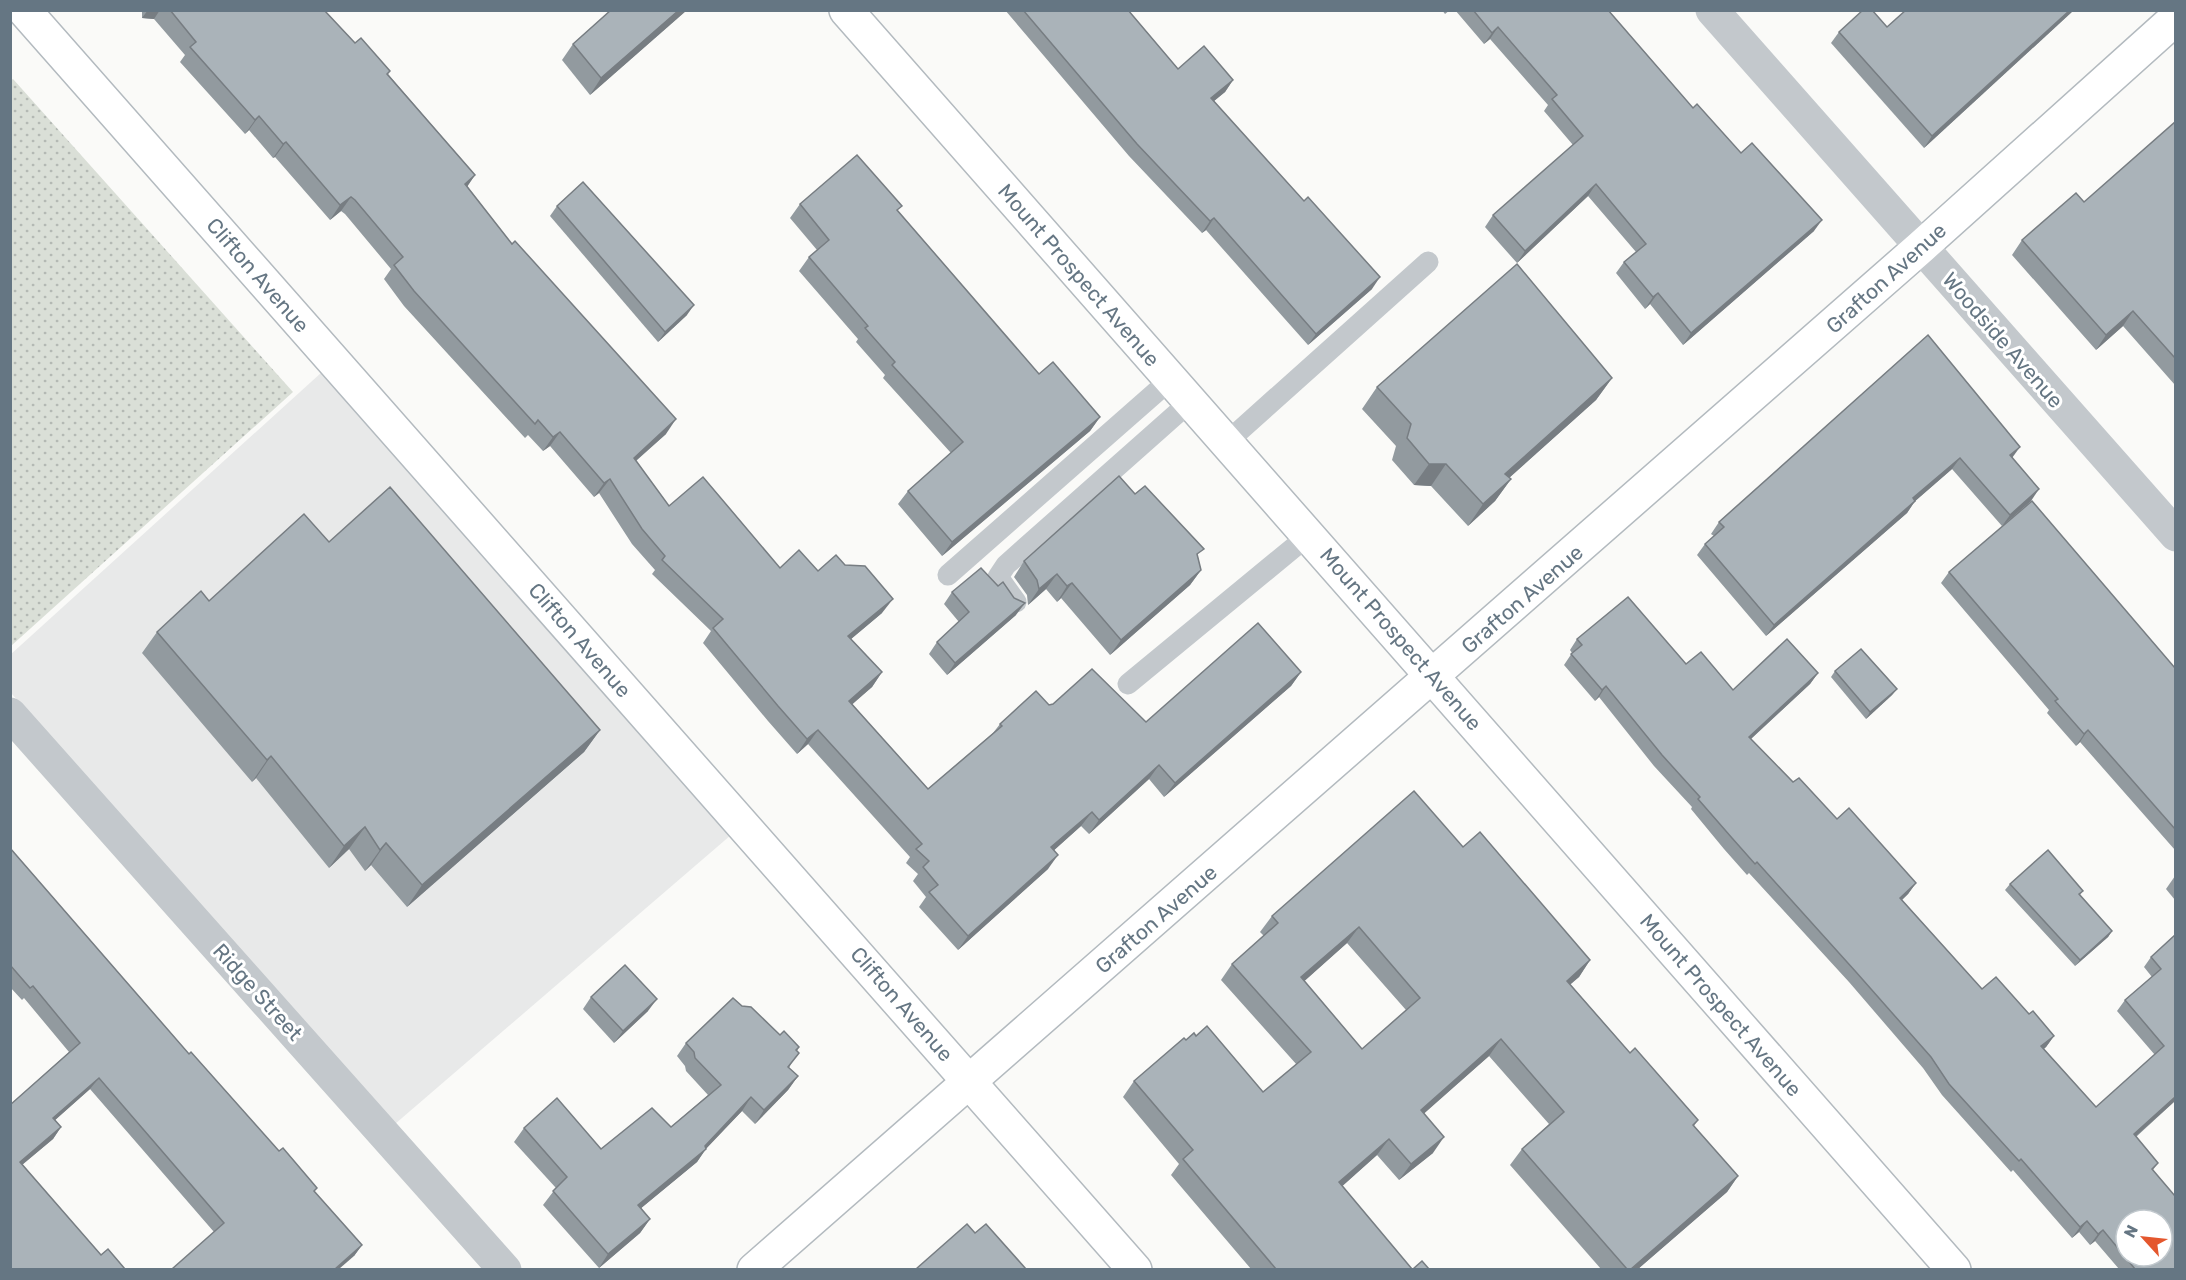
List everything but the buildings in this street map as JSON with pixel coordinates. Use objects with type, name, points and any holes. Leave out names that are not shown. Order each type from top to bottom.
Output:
[{"type":"street","name":"Clifton Avenue","points":[[24,10],[1135,1269]]},
{"type":"street","name":"Mount Prospect Avenue","points":[[846,10],[1954,1269]]},
{"type":"street","name":"Woodside Avenue","points":[[1712,10],[2175,535]]},
{"type":"street","name":"Grafton Avenue","points":[[754,1269],[1434,677],[1921,247],[2175,18]]},
{"type":"street","name":"Ridge Street","points":[[10,714],[505,1269]]},
{"type":"lane","points":[[1227,442],[1428,262]]},
{"type":"lane","points":[[948,575],[1181,390]]},
{"type":"lane","points":[[1016,602],[998,577],[1006,565],[1181,390]]},
{"type":"lane","points":[[1128,684],[1309,535]]},
{"type":"shaded area","points":[[13,79],[293,392],[11,646],[10,81]]},
{"type":"shaded area","points":[[322,372],[731,835],[395,1124],[11,693],[10,655]]}]
